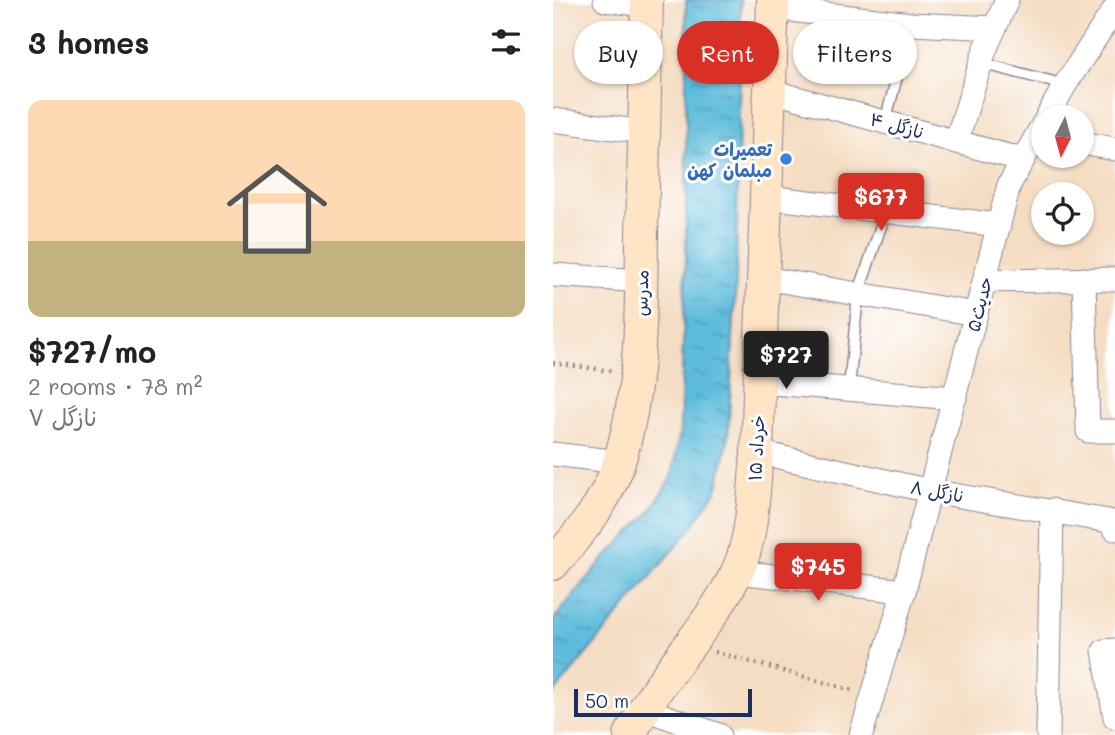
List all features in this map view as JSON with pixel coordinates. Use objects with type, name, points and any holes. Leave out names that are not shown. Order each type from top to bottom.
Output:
[{"type":"street","points":[[605,0],[647,3]]},
{"type":"street","points":[[956,142],[981,63],[1007,0]]},
{"type":"street","name":"مدرس","points":[[553,564],[584,528],[608,490],[619,462],[636,375],[642,281],[647,3]]},
{"type":"street","points":[[773,4],[890,21]]},
{"type":"street","name":"۱۵ خرداد","points":[[637,722],[691,646],[737,572],[751,520],[760,382],[773,4]]},
{"type":"street","name":"حدیث۵","points":[[1054,105],[1115,8]]},
{"type":"street","points":[[917,24],[995,28]]},
{"type":"street","name":"نازگل ۴","points":[[771,91],[1023,160]]},
{"type":"street","points":[[553,120],[644,132]]},
{"type":"street","points":[[1094,145],[1115,149]]},
{"type":"street","name":"حدیث۵","points":[[861,735],[904,591],[1009,184],[1031,147]]},
{"type":"street","points":[[767,197],[999,225]]},
{"type":"street","points":[[553,275],[642,281]]},
{"type":"street","points":[[764,278],[977,314]]},
{"type":"street","points":[[1084,279],[1088,431],[1115,431]]},
{"type":"street","points":[[985,281],[1115,279]]},
{"type":"street","points":[[760,382],[955,398]]},
{"type":"street","name":"نازگل ۸","points":[[757,452],[930,491],[1109,521],[1115,529]]},
{"type":"street","points":[[553,454],[619,462]]},
{"type":"street","points":[[1048,735],[1052,510]]},
{"type":"street","points":[[737,572],[904,591]]},
{"type":"street","points":[[1115,650],[1104,651],[1115,718]]},
{"type":"street","points":[[637,722],[719,735]]},
{"type":"lane","points":[[981,63],[1065,85]]},
{"type":"lane","points":[[885,122],[895,84]]},
{"type":"lane","points":[[849,388],[858,295],[886,211]]},
{"type":"path","points":[[553,363],[636,375]]},
{"type":"path","points":[[691,646],[873,696]]},
{"type":"water","points":[[686,0],[741,0],[741,21],[686,21]]},
{"type":"water","points":[[686,84],[739,84],[736,278],[728,441],[717,490],[689,531],[553,694],[553,620],[602,561],[648,514],[672,477],[680,431],[686,258]]},
{"type":"place","name":"تعمیرات مبلمان کهن","points":[[786,159]]}]
